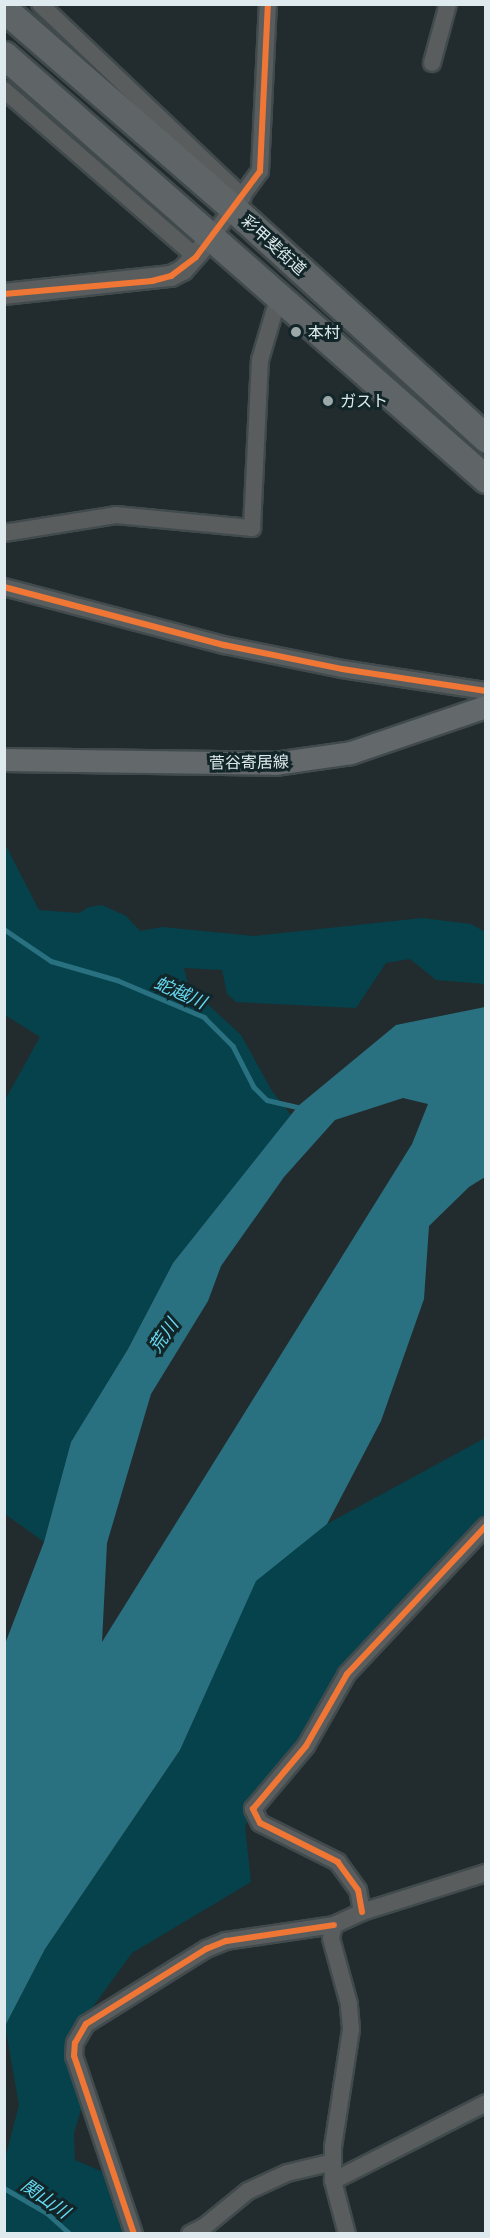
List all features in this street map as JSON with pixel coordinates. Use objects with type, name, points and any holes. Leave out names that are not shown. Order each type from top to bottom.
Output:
[{"type":"highway","name":"彩甲斐街道","points":[[4,9],[238,203],[486,438]]},
{"type":"highway","points":[[4,55],[203,248],[278,299],[486,479]]},
{"type":"main road","name":"菅谷寄居線","points":[[4,760],[275,764],[351,753],[486,706]]},
{"type":"street","points":[[40,4],[238,203]]},
{"type":"street","points":[[4,294],[152,281],[177,273],[203,248],[260,171],[268,4]]},
{"type":"street","points":[[432,63],[448,4]]},
{"type":"street","points":[[4,90],[203,248]]},
{"type":"street","points":[[4,533],[116,515],[252,528],[260,360],[278,299]]},
{"type":"street","points":[[4,587],[224,645],[342,669],[486,691]]},
{"type":"street","points":[[362,1912],[358,1890],[338,1862],[260,1823],[254,1809],[306,1746],[347,1674],[486,1526]]},
{"type":"street","points":[[134,2234],[74,2056],[75,2043],[86,2025],[206,1949],[226,1941],[334,1925],[362,1912],[486,1873]]},
{"type":"street","points":[[334,1925],[331,1938],[349,2004],[351,2029],[333,2162],[333,2181],[347,2234]]},
{"type":"street","points":[[333,2181],[486,2103]]},
{"type":"street","points":[[200,2232],[248,2191],[287,2173],[333,2162]]},
{"type":"shaded area","points":[[5,844],[39,910],[79,913],[89,907],[102,905],[126,916],[140,931],[162,927],[254,936],[422,918],[471,924],[485,932],[485,984],[436,980],[410,959],[386,963],[356,1008],[236,1002],[227,994],[222,970],[184,968],[189,987],[241,1035],[272,1091],[291,1115],[173,1263],[128,1349],[71,1442],[44,1542],[5,1514],[5,1100],[40,1037],[5,1015]]},
{"type":"shaded area","points":[[485,1438],[485,1515],[342,1667],[312,1723],[259,1791],[245,1827],[251,1882],[132,1953],[76,2030],[84,2100],[74,2133],[75,2160],[110,2175],[126,2233],[5,2234],[5,2159],[19,2105],[5,2026],[45,1949],[180,1750],[256,1580],[327,1524]]},
{"type":"water","points":[[485,1007],[485,1177],[469,1187],[429,1226],[424,1299],[381,1421],[327,1524],[256,1581],[180,1750],[45,1949],[5,2026],[5,1644],[44,1542],[71,1442],[128,1349],[173,1263],[298,1106],[396,1025]],"holes":[[[403,1098],[428,1104],[412,1144],[102,1642],[107,1543],[151,1394],[208,1301],[221,1266],[284,1177],[335,1120]]]},
{"type":"waterway","name":"蛇越川","points":[[4,929],[51,961],[117,980],[204,1017],[233,1046],[254,1087],[267,1100],[301,1108]]},
{"type":"waterway","name":"荒川","points":[[423,1204],[441,1172],[486,1123]]},
{"type":"waterway","name":"関山川","points":[[4,2188],[47,2213],[70,2234]]},
{"type":"cycle path","points":[[4,294],[152,281],[171,276],[196,257],[260,171],[268,4]]},
{"type":"cycle path","points":[[4,587],[224,645],[342,669],[486,691]]},
{"type":"cycle path","points":[[362,1912],[358,1890],[338,1862],[260,1823],[253,1809],[306,1746],[347,1674],[486,1526]]},
{"type":"cycle path","points":[[134,2234],[74,2056],[75,2043],[86,2024],[206,1949],[226,1941],[334,1925]]},
{"type":"place","name":"本村","points":[[296,332]]},
{"type":"place","name":"ガスト","points":[[328,401]]}]
